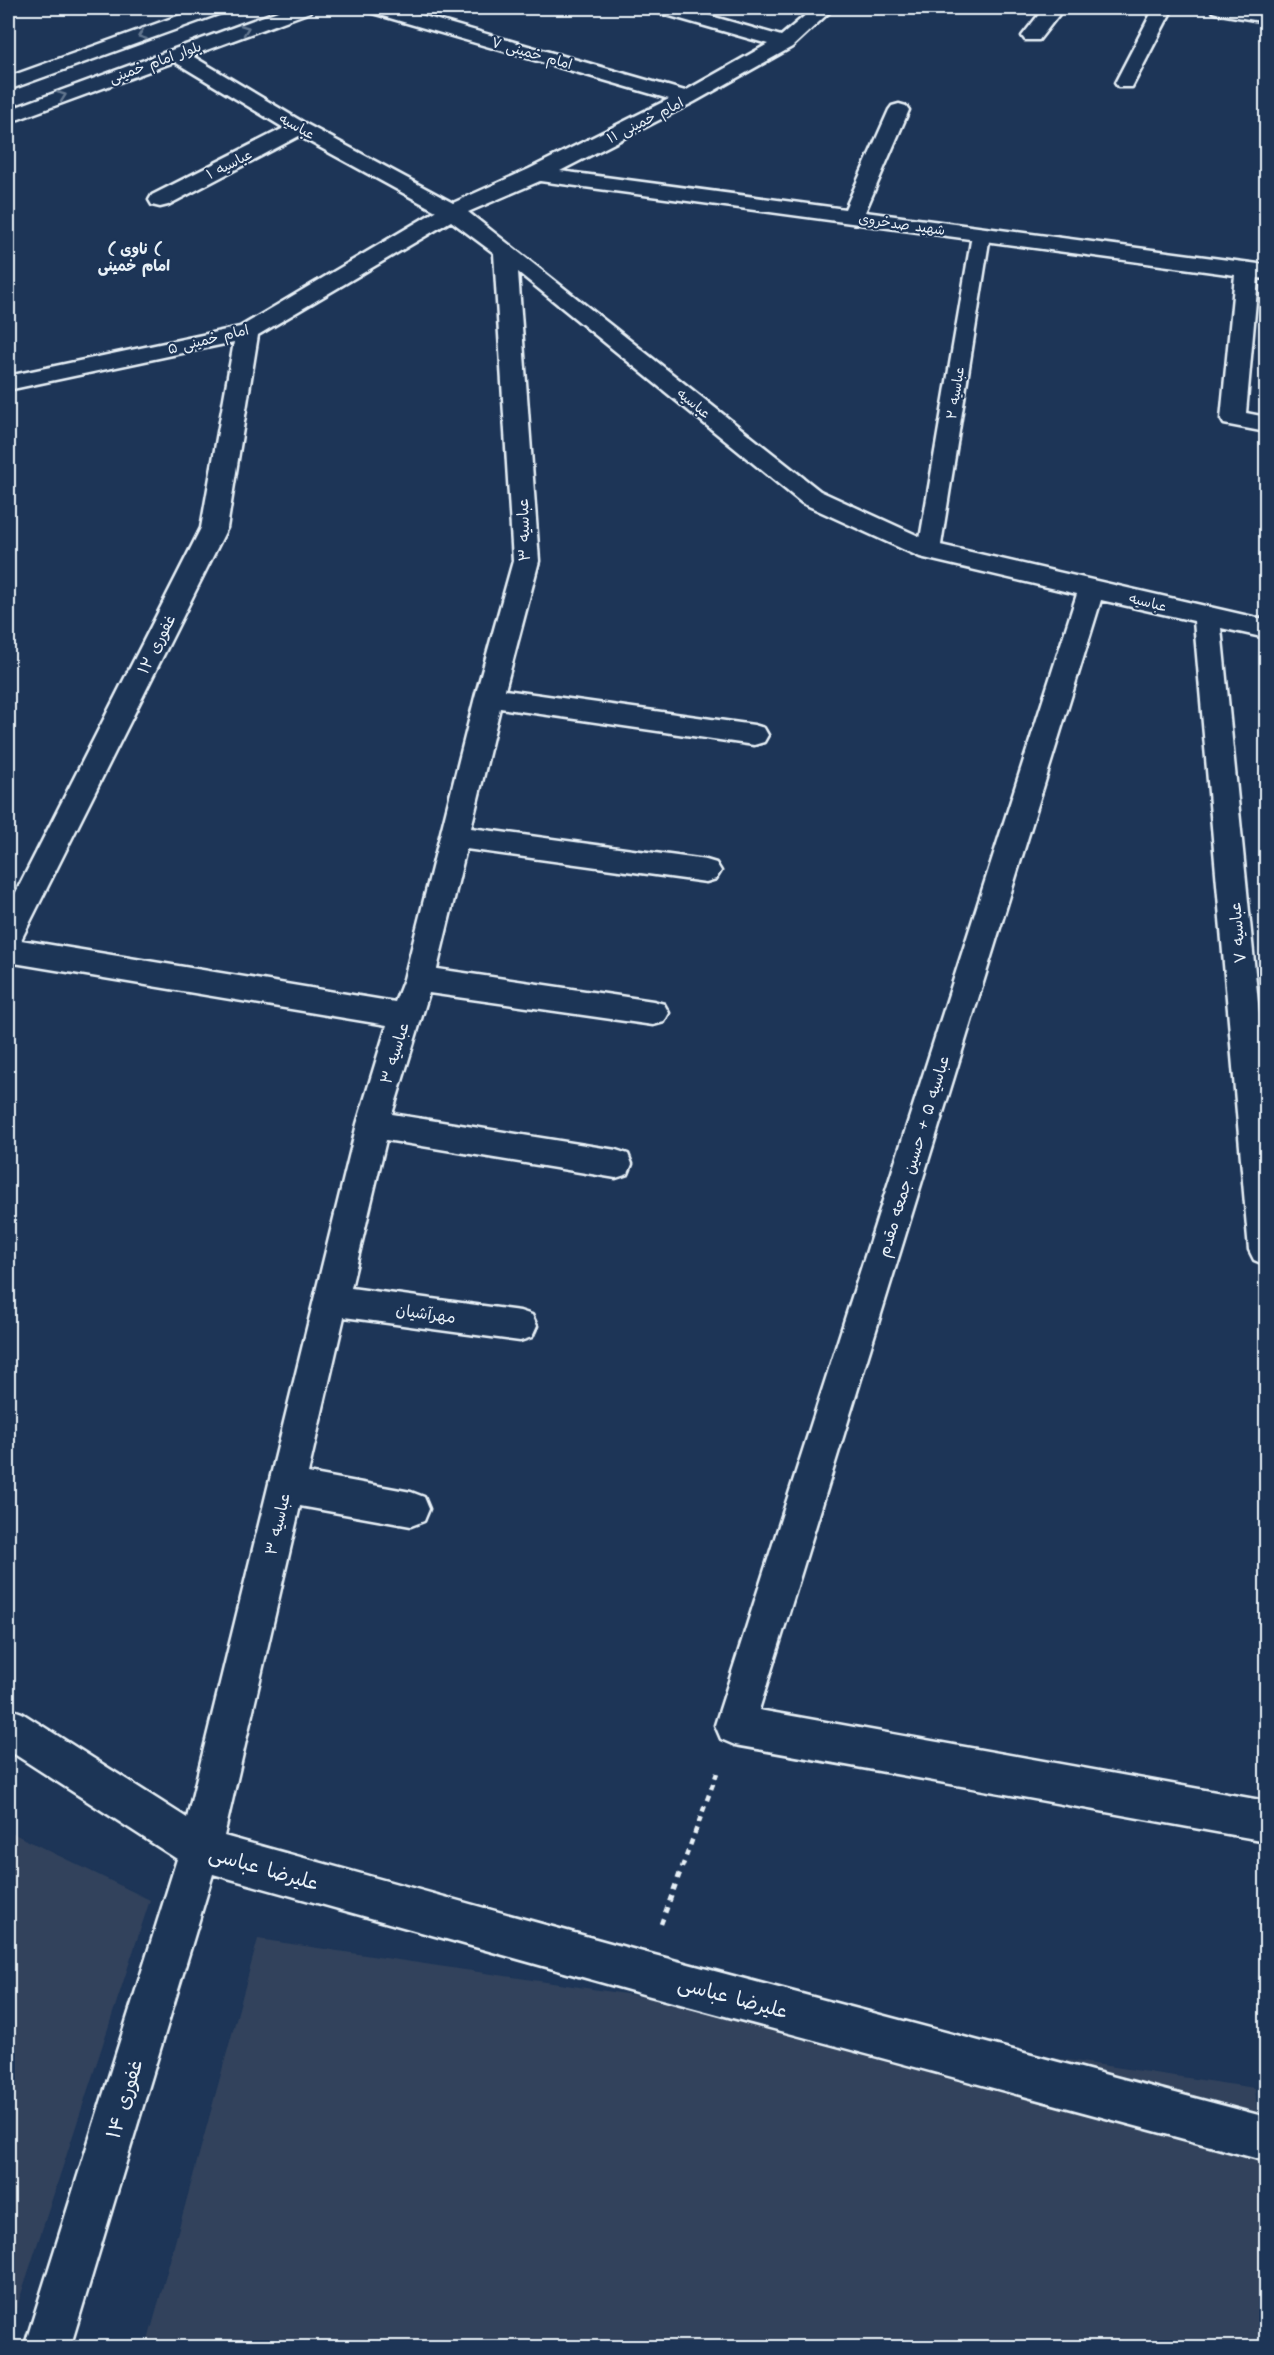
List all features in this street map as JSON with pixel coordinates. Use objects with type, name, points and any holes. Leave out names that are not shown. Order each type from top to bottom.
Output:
[{"type":"street","name":"بلوار امام خمینی","points":[[8,84],[217,8]]},
{"type":"street","name":"بلوار امام خمینی","points":[[8,117],[303,8]]},
{"type":"street","name":"امام خمینی ۷","points":[[376,8],[687,99]]},
{"type":"street","points":[[663,8],[785,43]]},
{"type":"street","name":"امام خمینی ۱۱","points":[[452,211],[537,174],[687,99],[785,43],[825,8]]},
{"type":"street","points":[[1032,36],[1054,8]]},
{"type":"street","points":[[1125,83],[1163,8]]},
{"type":"street","points":[[1220,8],[1266,16]]},
{"type":"street","name":"عباسیه","points":[[177,55],[299,128],[452,211],[505,250],[811,497],[929,551],[1266,629]]},
{"type":"street","points":[[852,218],[899,110]]},
{"type":"street","name":"عباسیه ۱","points":[[160,200],[299,128]]},
{"type":"street","name":"شهید صدخروی","points":[[537,174],[1257,271]]},
{"type":"street","name":"امام خمینی ۵","points":[[8,383],[247,332],[452,211]]},
{"type":"street","name":"عباسیه ۳","points":[[200,1850],[373,1124],[418,980],[489,697],[526,561],[505,250]]},
{"type":"street","points":[[1257,271],[1233,419],[1266,424]]},
{"type":"street","name":"غفوری ۱۲","points":[[8,937],[214,528],[247,332]]},
{"type":"street","name":"عباسیه ۵ + حسین جمعه مقدم","points":[[735,1725],[1092,588]]},
{"type":"street","name":"عباسیه ۷","points":[[1207,616],[1266,1250]]},
{"type":"street","points":[[489,697],[754,735]]},
{"type":"street","points":[[454,837],[706,871]]},
{"type":"street","points":[[8,950],[405,1016]]},
{"type":"street","points":[[418,980],[653,1013]]},
{"type":"street","points":[[373,1124],[616,1164]]},
{"type":"street","name":"مهرآشیان","points":[[331,1300],[520,1326]]},
{"type":"street","points":[[286,1486],[411,1509]]},
{"type":"street","points":[[735,1725],[1266,1821]]},
{"type":"street","name":"علیرضا عباسی","points":[[8,1727],[200,1850],[643,1973],[1266,2139]]},
{"type":"street","name":"غفوری ۱۴","points":[[47,2348],[200,1850]]},
{"type":"lane","name":"عباسیه ۲","points":[[929,551],[981,235]]},
{"type":"path","points":[[643,1973],[735,1725]]},
{"type":"shaded area","points":[[8,1831],[150,1900],[8,2334]]},
{"type":"shaded area","points":[[258,1939],[1255,2088],[1266,2218],[1266,2347],[146,2348]]},
{"type":"district","name":"( ناوی ( امام خمینی","points":[[134,258]]}]
